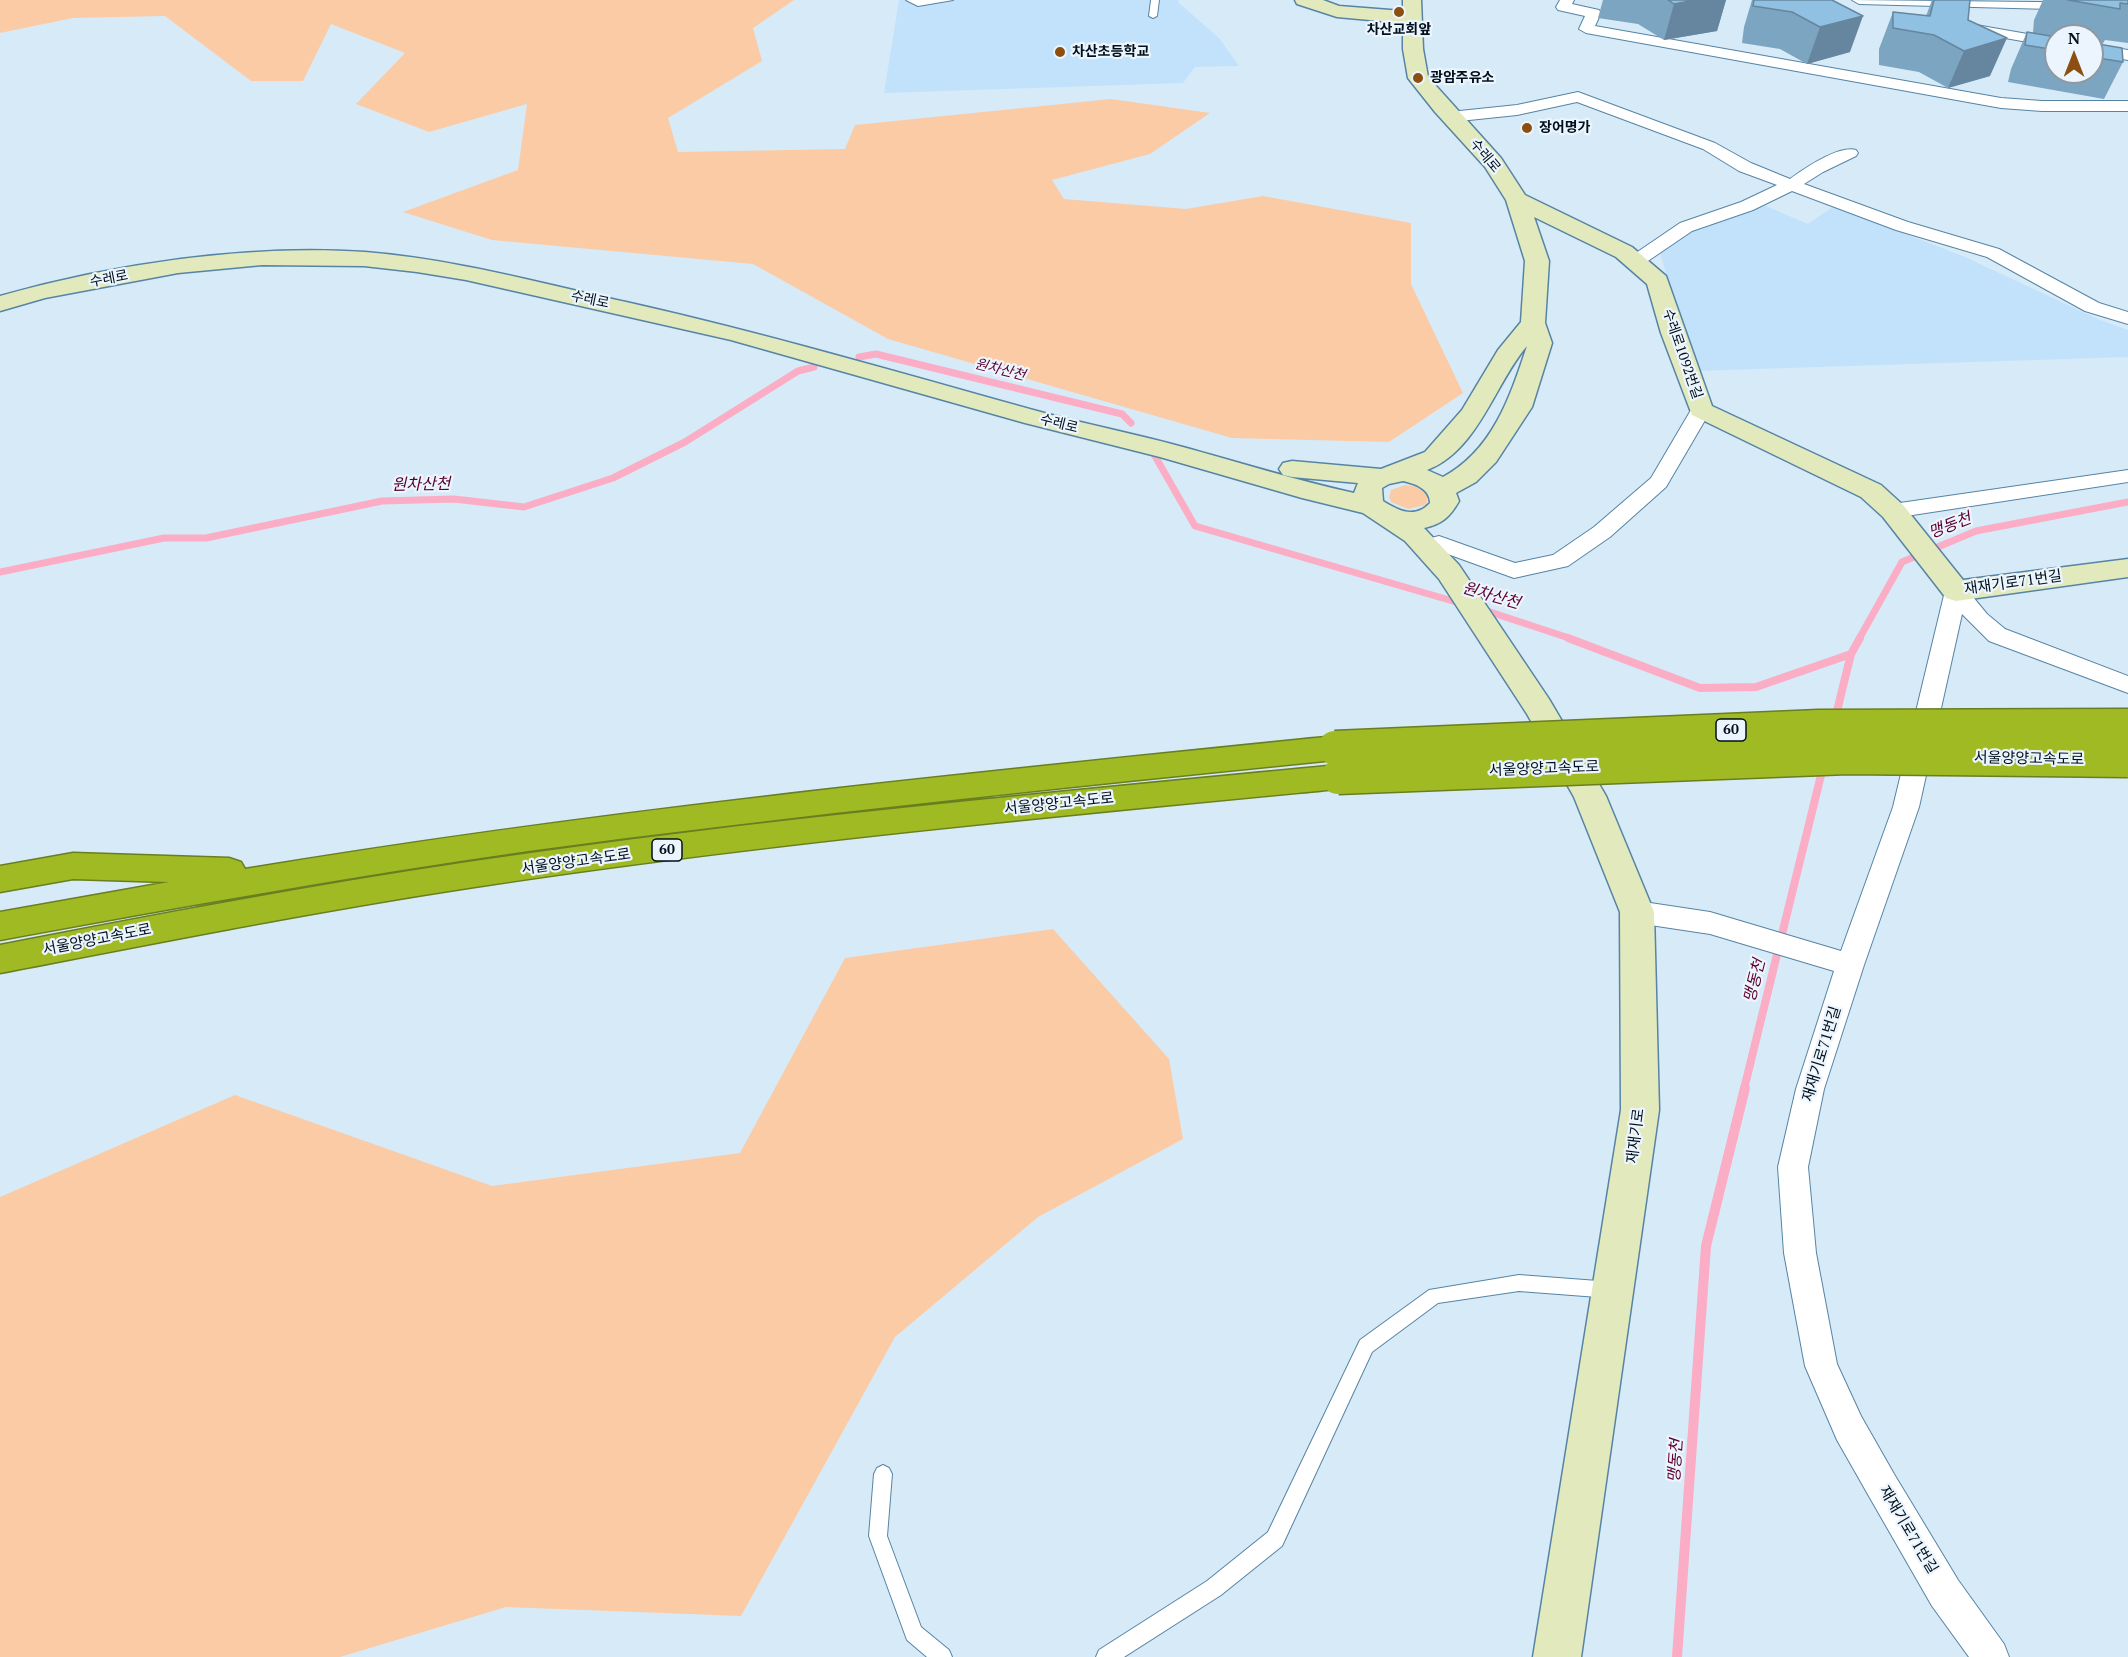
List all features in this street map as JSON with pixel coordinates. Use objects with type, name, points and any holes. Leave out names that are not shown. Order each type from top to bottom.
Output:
[{"type":"highway","name":"서울양양고속도로","points":[[0,926],[297,873],[622,826],[962,786],[1336,763],[1819,727],[2128,726]]},
{"type":"highway","name":"서울양양고속도로","points":[[0,959],[347,894],[595,858],[970,813],[1336,763],[1848,757],[2128,760]]},
{"type":"highway","points":[[0,879],[73,866],[297,873]]},
{"type":"main road","points":[[1304,0],[1337,11],[1413,9]]},
{"type":"main road","name":"수레로","points":[[1413,9],[1413,49],[1418,78],[1450,117],[1493,163],[1516,200],[1537,261],[1533,323],[1540,343],[1519,407],[1486,456],[1441,500]]},
{"type":"main road","name":"수레로1092번길","points":[[1516,200],[1571,225],[1636,261],[1659,281],[1673,333],[1701,410],[1871,491],[1893,511],[1956,591]]},
{"type":"main road","name":"수레로","points":[[0,304],[41,292],[178,266],[262,258],[364,259],[417,265],[466,273],[736,334],[1034,418],[1168,451],[1382,512]]},
{"type":"main road","name":"수레로","points":[[1168,451],[1325,474],[1385,476],[1434,458],[1473,414],[1510,350],[1533,323]]},
{"type":"main road","points":[[1403,473],[1432,482],[1441,500],[1437,534],[1449,572],[1415,535],[1382,512],[1368,498],[1368,490],[1372,483],[1385,476],[1403,473]]},
{"type":"main road","points":[[1382,512],[1420,521],[1432,518],[1441,500]]},
{"type":"main road","name":"재재기로71번길","points":[[1956,591],[2128,568]]},
{"type":"main road","name":"재재기로","points":[[1449,572],[1538,706],[1590,796],[1636,912],[1640,1110],[1557,1657]]},
{"type":"street","points":[[1568,0],[1563,7],[1594,13],[1586,29],[2001,103],[2042,106],[2128,106]]},
{"type":"street","points":[[1852,3],[2128,7]]},
{"type":"street","points":[[1852,3],[1900,16]]},
{"type":"street","points":[[1943,23],[2044,41]]},
{"type":"street","points":[[2104,51],[2128,55]]},
{"type":"street","points":[[1450,117],[1517,110],[1578,97],[1709,146],[1745,167],[1791,185],[1902,226],[1993,254],[2092,307],[2128,318]]},
{"type":"street","points":[[1636,261],[1686,227],[1747,206],[1850,153]]},
{"type":"street","points":[[1439,543],[1514,571],[1560,561],[1602,532],[1659,482],[1701,410]]},
{"type":"street","points":[[1893,511],[2128,476]]},
{"type":"street","points":[[1956,591],[1979,619],[1997,635],[2128,685]]},
{"type":"street","name":"재재기로71번길","points":[[1956,591],[1906,807],[1850,965],[1810,1089],[1793,1167],[1800,1253],[1821,1366],[1849,1428],[1887,1496],[1945,1593],[1991,1657]]},
{"type":"street","points":[[1636,912],[1710,923],[1850,965]]},
{"type":"lane","points":[[910,0],[918,4],[949,0]]},
{"type":"lane","points":[[1153,16],[1155,0]]},
{"type":"lane","points":[[1106,1657],[1214,1588],[1275,1539],[1366,1346],[1435,1296],[1519,1283],[1613,1290]]},
{"type":"lane","points":[[883,1474],[878,1536],[914,1633],[942,1657]]},
{"type":"shaded area","points":[[0,0],[794,0],[753,28],[762,61],[668,118],[678,152],[845,149],[855,125],[1111,99],[1210,113],[1150,154],[1052,180],[1064,199],[1186,209],[1263,196],[1411,223],[1411,284],[1463,393],[1389,442],[1232,438],[888,339],[753,264],[492,240],[403,212],[518,170],[527,104],[429,132],[356,104],[405,53],[331,24],[303,81],[251,81],[165,16],[73,18],[0,33]]},
{"type":"shaded area","name":"차산초등학교","points":[[899,0],[1178,0],[1219,38],[1239,66],[1195,67],[1183,83],[884,93]]},
{"type":"shaded area","points":[[1761,204],[1808,224],[1834,206],[1965,257],[2100,320],[2128,330],[2128,357],[1695,371],[1660,253],[1680,237]]},
{"type":"shaded area","points":[[1405,485],[1424,491],[1428,497],[1426,505],[1408,509],[1391,502],[1389,497],[1391,490]]},
{"type":"shaded area","points":[[1053,929],[1169,1059],[1183,1139],[1038,1217],[895,1337],[741,1616],[506,1607],[340,1657],[0,1657],[0,1197],[235,1095],[492,1186],[740,1153],[845,958]]},
{"type":"building","points":[[1668,0],[1695,0],[1674,4]]},
{"type":"building","points":[[1754,0],[1832,0],[1863,16],[1820,27],[1792,12],[1753,6]]},
{"type":"building","points":[[1934,0],[1970,0],[1968,20],[2007,38],[1964,51],[1934,35],[1893,28],[1893,12],[1930,16]]},
{"type":"building","points":[[2068,0],[2128,0],[2128,4],[2120,3],[2120,9]]},
{"type":"building","points":[[2027,32],[2044,35],[2044,48],[2025,45]]},
{"type":"building","points":[[2104,45],[2122,48],[2123,62],[2104,59]]},
{"type":"waterway","name":"원차산천","points":[[859,357],[876,354],[1122,414],[1131,423]]},
{"type":"waterway","name":"원차산천","points":[[0,572],[164,538],[206,538],[382,501],[454,499],[524,507],[613,478],[685,442],[798,371],[814,367]]},
{"type":"waterway","name":"원차산천","points":[[1155,456],[1195,526],[1463,604]]},
{"type":"waterway","name":"맹동천","points":[[1859,639],[1902,562],[1976,531],[2128,502]]},
{"type":"waterway","name":"원차산천","points":[[1481,609],[1572,639]]},
{"type":"waterway","name":"원차산천","points":[[1568,638],[1700,688],[1756,687],[1851,654]]},
{"type":"waterway","name":"맹동천","points":[[1851,654],[1860,638]]},
{"type":"waterway","name":"맹동천","points":[[1835,719],[1851,654]]},
{"type":"waterway","name":"맹동천","points":[[1744,1089],[1823,767]]},
{"type":"waterway","name":"맹동천","points":[[1677,1657],[1706,1246],[1745,1088]]},
{"type":"place","name":"차산교회앞","points":[[1399,12]]},
{"type":"place","name":"차산초등학교","points":[[1060,52]]},
{"type":"place","name":"광암주유소","points":[[1418,78]]},
{"type":"place","name":"장어명가","points":[[1527,128]]}]
